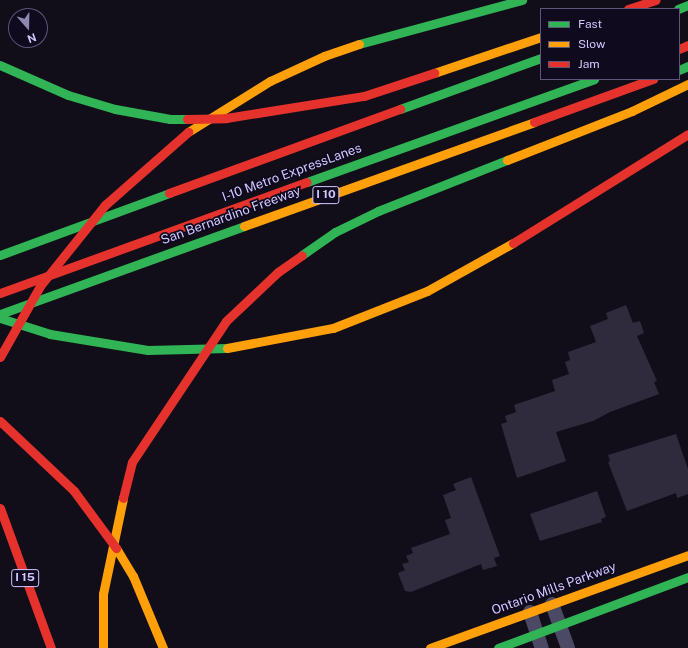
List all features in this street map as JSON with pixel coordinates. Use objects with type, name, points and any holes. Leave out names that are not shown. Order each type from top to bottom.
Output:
[{"type":"main road","points":[[0,357],[40,286],[72,243],[141,171],[221,109],[270,81],[324,56],[396,32],[522,0]]},
{"type":"main road","points":[[631,8],[656,0]]},
{"type":"main road","points":[[0,65],[68,95],[115,109],[170,119],[226,118],[364,96],[540,37]]},
{"type":"main road","points":[[0,254],[540,58]]},
{"type":"main road","name":"I-10 Metro ExpressLanes","points":[[0,293],[591,80]]},
{"type":"main road","name":"San Bernardino Freeway","points":[[0,314],[649,80]]},
{"type":"main road","points":[[103,648],[103,594],[116,523],[132,462],[226,320],[278,272],[335,232],[378,211],[632,111],[688,84]]},
{"type":"main road","points":[[0,318],[50,334],[148,350],[235,348],[333,328],[434,287],[499,252],[688,134]]},
{"type":"main road","points":[[0,421],[38,454],[74,491],[105,530],[133,576],[163,648]]},
{"type":"main road","name":"I 15","points":[[0,508],[50,648]]},
{"type":"main road","name":"Ontario Mills Parkway","points":[[430,648],[688,555]]},
{"type":"main road","points":[[498,648],[688,577]]},
{"type":"street","points":[[552,604],[568,648]]},
{"type":"street","points":[[530,612],[542,648]]},
{"type":"building","points":[[626,305],[633,323],[640,321],[644,333],[637,336],[657,381],[654,382],[659,394],[610,412],[593,421],[556,432],[566,461],[517,478],[501,424],[507,422],[505,416],[516,412],[514,405],[555,391],[552,380],[569,374],[565,362],[570,360],[568,352],[596,342],[590,326],[608,319],[606,313]]},
{"type":"building","points":[[676,434],[688,469],[688,494],[677,498],[676,493],[627,511],[608,462],[610,461],[608,455]]},
{"type":"building","points":[[471,477],[500,556],[494,558],[497,566],[483,570],[481,564],[411,592],[405,591],[398,573],[405,570],[402,564],[409,562],[406,556],[413,553],[411,548],[450,534],[445,520],[451,518],[443,495],[456,490],[453,484]]},
{"type":"building","points":[[597,491],[606,517],[601,519],[602,522],[540,541],[530,514]]},
{"type":"traffic: fast","points":[[359,44],[522,0]]},
{"type":"traffic: fast","points":[[680,8],[688,5]]},
{"type":"traffic: fast","points":[[400,109],[540,58]]},
{"type":"traffic: fast","points":[[0,65],[68,95],[115,109],[170,119],[187,119]]},
{"type":"traffic: fast","points":[[680,70],[688,66]]},
{"type":"traffic: fast","points":[[307,182],[591,80]]},
{"type":"traffic: fast","points":[[302,255],[335,232],[378,211],[507,160]]},
{"type":"traffic: fast","points":[[0,255],[169,193]]},
{"type":"traffic: fast","points":[[0,314],[244,226]]},
{"type":"traffic: fast","points":[[0,318],[50,334],[148,350],[227,348]]},
{"type":"traffic: fast","points":[[498,648],[688,577]]},
{"type":"traffic: slow","points":[[434,73],[540,37]]},
{"type":"traffic: slow","points":[[188,132],[270,81],[324,56],[359,44]]},
{"type":"traffic: slow","points":[[507,160],[632,111],[688,84]]},
{"type":"traffic: slow","points":[[244,226],[534,122]]},
{"type":"traffic: slow","points":[[227,348],[333,328],[427,291],[513,243]]},
{"type":"traffic: slow","points":[[103,648],[103,594],[123,498]]},
{"type":"traffic: slow","points":[[116,548],[133,576],[163,648]]},
{"type":"traffic: slow","points":[[430,648],[688,555]]},
{"type":"traffic: jam","points":[[631,8],[656,0]]},
{"type":"traffic: jam","points":[[680,49],[688,45]]},
{"type":"traffic: jam","points":[[187,119],[226,118],[364,96],[434,73]]},
{"type":"traffic: jam","points":[[534,122],[650,80]]},
{"type":"traffic: jam","points":[[169,193],[400,109]]},
{"type":"traffic: jam","points":[[0,357],[40,286],[105,205],[188,132]]},
{"type":"traffic: jam","points":[[513,243],[688,134]]},
{"type":"traffic: jam","points":[[0,293],[307,182]]},
{"type":"traffic: jam","points":[[123,498],[132,462],[226,321],[278,272],[302,255]]},
{"type":"traffic: jam","points":[[0,421],[74,491],[116,548]]},
{"type":"traffic: jam","points":[[0,508],[51,648]]}]
